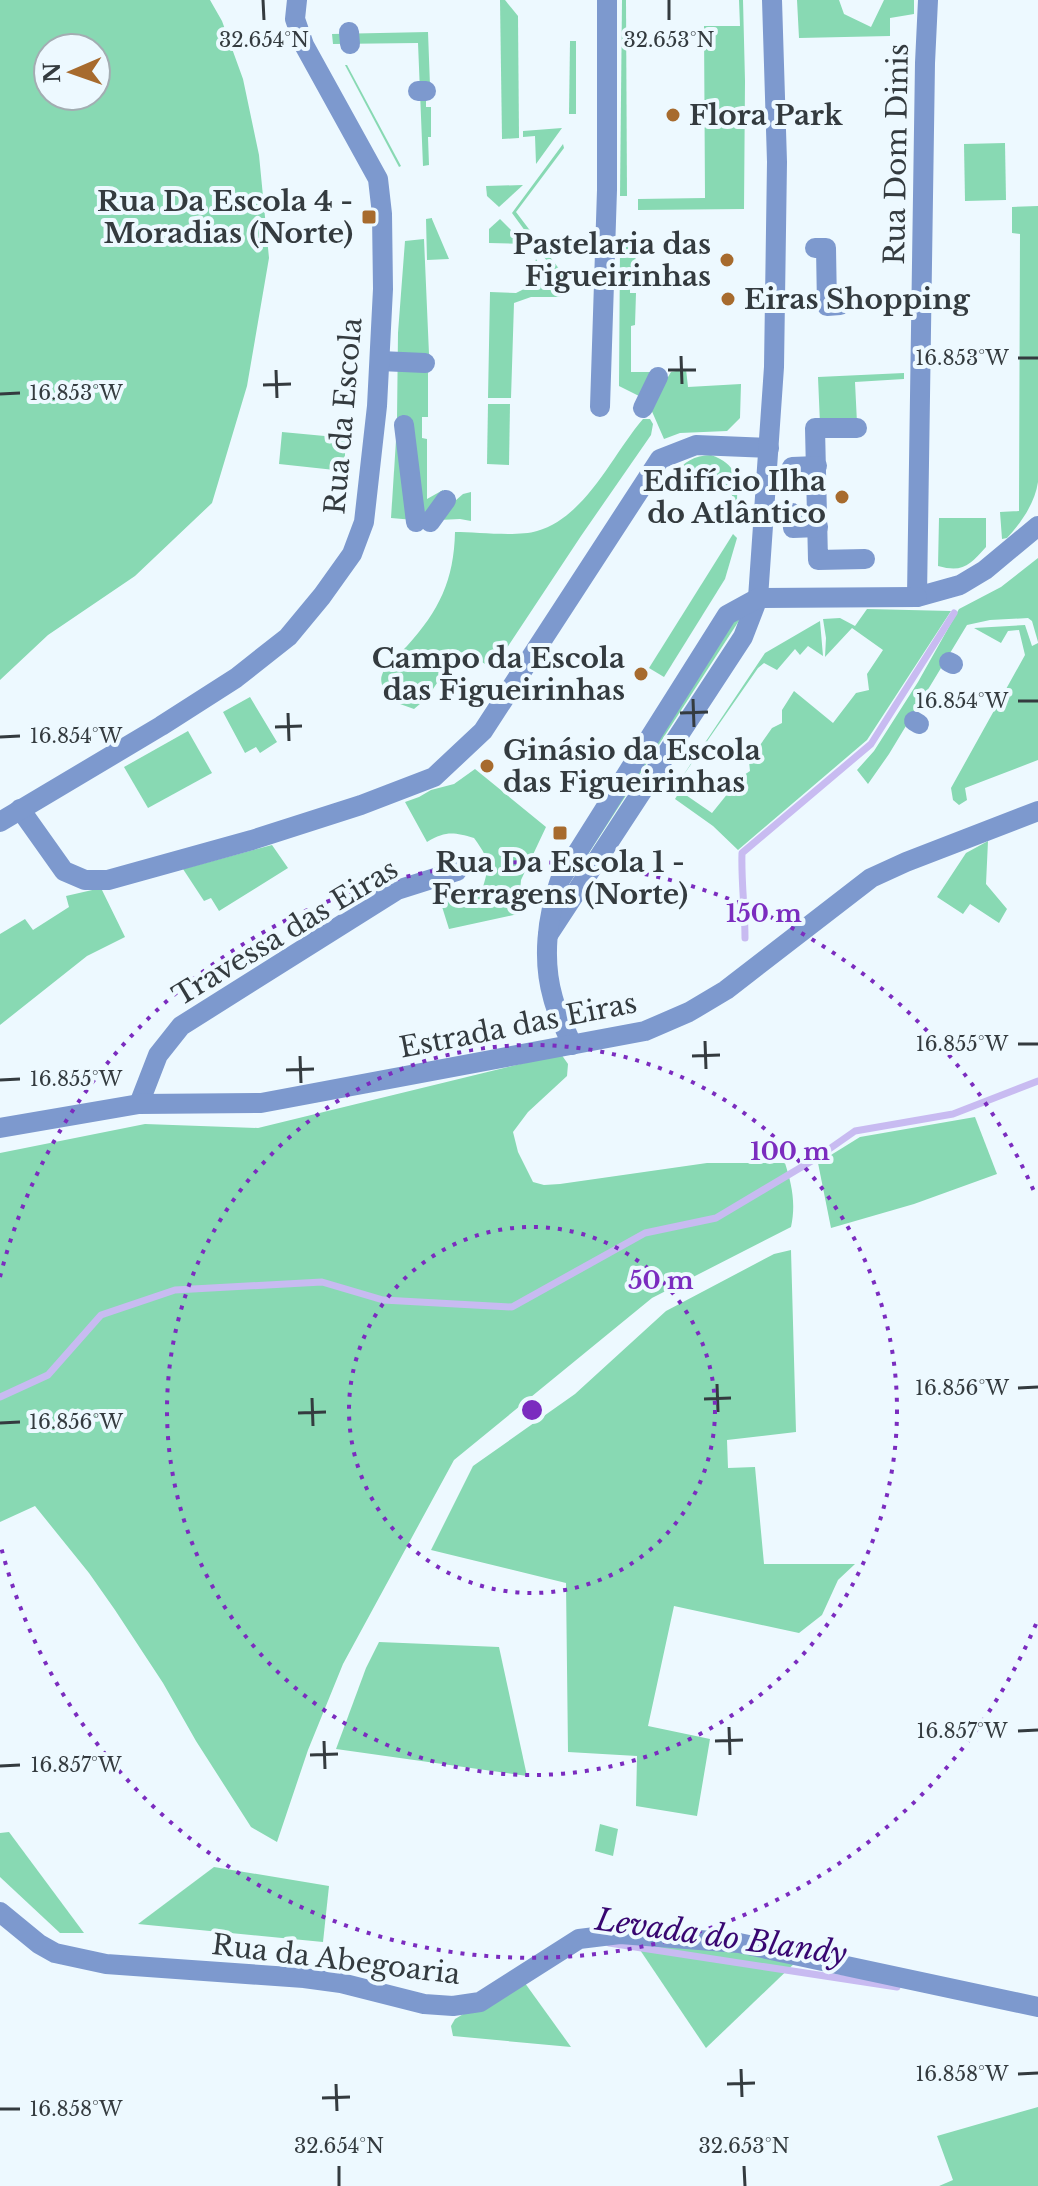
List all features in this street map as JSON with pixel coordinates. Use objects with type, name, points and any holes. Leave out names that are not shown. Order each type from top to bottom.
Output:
[{"type":"street","name":"Rua da Escola","points":[[0,822],[236,678],[288,637],[352,554],[364,522],[380,361],[383,253],[378,179],[304,45],[295,19],[297,0]]},
{"type":"street","points":[[600,407],[607,190],[607,0]]},
{"type":"street","points":[[548,935],[743,637],[758,598],[774,360],[777,162],[772,0]]},
{"type":"street","name":"Rua Dom Dinis","points":[[917,597],[928,0]]},
{"type":"street","points":[[815,248],[826,248],[827,306],[840,305]]},
{"type":"street","points":[[380,361],[425,363]]},
{"type":"street","points":[[643,408],[658,377]]},
{"type":"street","points":[[376,417],[414,425],[423,522],[446,500]]},
{"type":"street","points":[[857,428],[815,428],[818,560],[865,559]]},
{"type":"street","points":[[20,809],[64,871],[85,880],[108,880],[252,840],[361,805],[434,777],[483,731],[660,459],[696,445],[769,448]]},
{"type":"street","points":[[792,467],[817,466]]},
{"type":"street","points":[[792,513],[793,528],[818,527]]},
{"type":"street","points":[[572,1045],[553,1000],[549,976],[551,906],[560,880],[727,615],[758,598],[917,597],[960,585],[985,570],[1038,526]]},
{"type":"street","name":"Estrada das Eiras","points":[[0,1128],[139,1104],[261,1103],[645,1031],[689,1012],[726,990],[871,878],[1038,811]]},
{"type":"street","name":"Travessa das Eiras","points":[[139,1104],[158,1055],[181,1026],[397,890],[457,871]]},
{"type":"street","name":"Rua da Abegoaria","points":[[0,1912],[55,1953],[106,1964],[341,1983],[424,2004],[453,2006],[480,2002],[579,1939],[620,1934],[739,1943],[1038,2007]]},
{"type":"green space","points":[[0,0],[210,0],[222,21],[243,79],[259,155],[269,258],[247,386],[212,503],[135,576],[48,635],[0,680]]},
{"type":"green space","points":[[500,0],[505,0],[518,16],[519,138],[502,139]]},
{"type":"green space","points":[[622,0],[626,0],[627,196],[620,196]]},
{"type":"green space","points":[[739,0],[743,0],[745,81],[744,209],[638,210],[638,199],[705,198],[704,26],[740,26]]},
{"type":"green space","points":[[797,0],[839,0],[844,14],[871,27],[884,0],[914,0],[914,14],[890,18],[890,36],[799,38]]},
{"type":"green space","points":[[428,32],[430,86],[426,86],[426,107],[431,107],[431,137],[428,137],[429,165],[423,166],[418,43],[333,44],[332,34]]},
{"type":"green space","points":[[570,41],[576,41],[576,114],[569,114]]},
{"type":"green space","points":[[347,65],[401,166],[399,167]]},
{"type":"green space","points":[[562,128],[536,164],[535,136],[523,137],[523,131]]},
{"type":"green space","points":[[1005,143],[1006,200],[965,201],[964,144]]},
{"type":"green space","points":[[563,144],[564,148],[516,212],[566,278],[563,283],[512,213]]},
{"type":"green space","points":[[523,185],[499,207],[487,196],[486,186]]},
{"type":"green space","points":[[1038,206],[1038,482],[1027,512],[1007,538],[1002,539],[1000,512],[1019,511],[1020,234],[1012,233],[1012,207]]},
{"type":"green space","points":[[432,218],[449,259],[427,260],[426,219]]},
{"type":"green space","points":[[500,219],[525,244],[489,243],[489,229]]},
{"type":"green space","points":[[424,239],[429,354],[424,354],[428,371],[428,417],[422,417],[422,438],[427,439],[427,499],[443,490],[444,498],[455,501],[471,492],[471,521],[418,521],[397,419],[398,333],[405,241]]},
{"type":"green space","points":[[620,246],[635,246],[636,270],[630,271],[630,293],[636,293],[635,325],[631,326],[631,372],[650,372],[659,392],[671,372],[686,369],[688,387],[741,384],[740,418],[727,431],[680,433],[664,439],[647,400],[619,386]]},
{"type":"green space","points":[[536,259],[561,297],[531,297],[514,303],[511,398],[488,398],[490,292],[516,293],[528,287]]},
{"type":"green space","points":[[904,373],[904,379],[855,382],[857,423],[820,424],[818,377]]},
{"type":"green space","points":[[488,404],[510,404],[509,465],[487,464]]},
{"type":"green space","points":[[643,419],[650,419],[653,424],[651,435],[493,669],[466,652],[457,653],[427,698],[414,709],[386,699],[381,678],[389,663],[428,620],[443,594],[452,565],[455,532],[519,534],[554,524],[584,499]]},
{"type":"green space","points":[[397,425],[414,520],[391,518]]},
{"type":"green space","points":[[282,432],[346,438],[344,471],[279,464]]},
{"type":"green space","points":[[711,455],[726,463],[734,473],[737,503],[712,476],[696,472],[675,475],[690,460]]},
{"type":"green space","points":[[939,518],[986,518],[986,547],[975,559],[960,568],[938,566]]},
{"type":"green space","points":[[733,534],[737,538],[725,579],[664,677],[649,668]]},
{"type":"green space","points":[[1038,558],[1038,642],[1032,621],[1028,618],[967,625],[868,784],[857,770],[874,751],[918,682],[959,609],[1001,587]]},
{"type":"green space","points":[[867,609],[951,611],[867,740],[738,850],[713,826],[675,799],[680,791],[712,813],[741,777],[750,771],[749,761],[772,728],[782,723],[782,710],[794,691],[833,723],[856,693],[869,690],[867,674],[883,650],[852,628],[825,657],[823,619],[840,618],[855,626]]},
{"type":"green space","points":[[736,612],[742,616],[561,896]]},
{"type":"green space","points":[[820,621],[823,656],[808,646],[800,655],[795,649],[777,670],[764,663],[758,668],[678,783],[765,653]]},
{"type":"green space","points":[[1025,625],[1032,646],[1038,643],[1038,760],[965,788],[967,800],[959,805],[953,800],[951,788],[1025,655],[1019,630],[1008,631],[1001,643],[974,628]]},
{"type":"green space","points":[[250,697],[277,742],[260,753],[256,747],[245,753],[223,712]]},
{"type":"green space","points":[[188,731],[212,773],[148,808],[124,767]]},
{"type":"green space","points":[[475,769],[546,827],[521,880],[518,914],[449,929],[439,897],[468,898],[482,890],[486,857],[474,838],[467,836],[445,834],[427,842],[405,802],[454,784]]},
{"type":"green space","points":[[988,841],[986,884],[1007,909],[999,923],[970,904],[963,914],[937,897],[966,853]]},
{"type":"green space","points":[[272,845],[288,868],[219,911],[211,898],[204,901],[183,869]]},
{"type":"green space","points":[[101,888],[125,937],[87,956],[0,1025],[0,934],[25,919],[33,930],[69,907],[66,896]]},
{"type":"green space","points":[[561,1054],[568,1064],[567,1076],[528,1112],[513,1132],[518,1152],[533,1182],[560,1184],[707,1163],[785,1163],[792,1195],[791,1227],[652,1298],[454,1460],[343,1664],[308,1750],[277,1842],[251,1827],[115,1610],[35,1506],[0,1522],[0,1153],[145,1124],[258,1128]]},
{"type":"green space","points":[[975,1117],[997,1174],[914,1204],[831,1228],[818,1163],[860,1137]]},
{"type":"green space","points":[[791,1250],[796,1432],[727,1440],[728,1468],[755,1467],[764,1564],[855,1564],[838,1580],[822,1615],[799,1633],[674,1606],[648,1726],[710,1739],[697,1816],[636,1806],[637,1756],[568,1752],[566,1583],[431,1550],[473,1466],[575,1394],[666,1311],[774,1254]]},
{"type":"green space","points":[[379,1642],[499,1647],[527,1776],[336,1749]]},
{"type":"green space","points":[[600,1824],[618,1829],[613,1856],[595,1851]]},
{"type":"green space","points":[[9,1832],[84,1933],[60,1933],[0,1877],[0,1833]]},
{"type":"green space","points":[[214,1867],[329,1886],[323,1942],[138,1924]]},
{"type":"green space","points":[[634,1941],[799,1959],[706,2048]]},
{"type":"green space","points":[[522,1979],[571,2047],[453,2036],[451,2026],[455,2019]]},
{"type":"green space","points":[[1038,2107],[1038,2186],[939,2186],[953,2180],[937,2136]]},
{"type":"waterway","points":[[745,938],[742,853],[871,744],[954,613]]},
{"type":"waterway","points":[[0,1397],[48,1375],[101,1315],[175,1290],[322,1282],[383,1300],[512,1307],[645,1233],[716,1218],[815,1159],[855,1131],[953,1114],[1038,1081]]},
{"type":"waterway","name":"Levada do Blandy","points":[[609,1943],[897,1987]]},
{"type":"place","name":"Flora Park","points":[[673,115]]},
{"type":"place","name":"Rua Da Escola 4 - Moradias (Norte)","points":[[369,217]]},
{"type":"place","name":"Pastelaria das Figueirinhas","points":[[727,260]]},
{"type":"place","name":"Eiras Shopping","points":[[728,299]]},
{"type":"place","name":"Edifício Ilha do Atlântico","points":[[842,497]]},
{"type":"place","name":"Campo da Escola das Figueirinhas","points":[[641,674]]},
{"type":"place","name":"Ginásio da Escola das Figueirinhas","points":[[487,766]]},
{"type":"place","name":"Rua Da Escola 1 - Ferragens (Norte)","points":[[560,833]]}]
